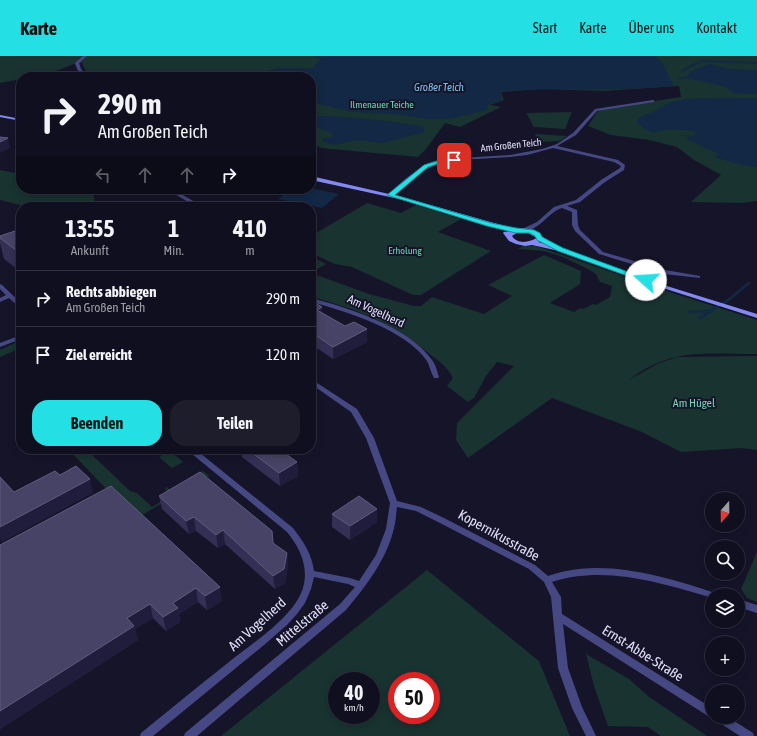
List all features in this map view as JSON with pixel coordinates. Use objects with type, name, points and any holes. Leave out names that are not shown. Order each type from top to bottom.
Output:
[{"type":"main road","points":[[0,116],[16,119]]},
{"type":"main road","points":[[316,179],[390,195],[490,225],[524,230],[561,250]]},
{"type":"main road","points":[[490,225],[509,235],[515,242],[533,243],[561,250],[757,316]]},
{"type":"main road","points":[[509,235],[516,230]]},
{"type":"main road","points":[[533,243],[537,236]]},
{"type":"street","points":[[82,72],[77,64],[85,56]]},
{"type":"street","name":"Am Großen Teich","points":[[390,195],[426,166],[433,163],[443,160],[538,153],[554,147],[581,130],[596,110],[653,101]]},
{"type":"street","points":[[524,230],[539,223],[556,208],[578,201],[586,196],[602,181],[622,169],[623,165],[616,161],[554,147]]},
{"type":"street","points":[[177,194],[192,202]]},
{"type":"street","points":[[563,206],[575,211],[575,225],[578,230],[601,253],[664,272],[698,277]]},
{"type":"street","points":[[537,236],[539,223]]},
{"type":"street","points":[[0,286],[16,302]]},
{"type":"street","points":[[0,300],[9,296]]},
{"type":"street","name":"Am Vogelherd","points":[[316,302],[360,315],[405,339],[429,360],[436,377]]},
{"type":"street","points":[[0,345],[16,339]]},
{"type":"street","points":[[316,384],[354,411],[370,438],[394,504]]},
{"type":"street","name":"Am Vogelherd","points":[[145,736],[290,616],[299,604],[306,589],[309,573],[308,557],[301,543],[290,530],[196,454]]},
{"type":"street","name":"Kopernikusstraße","points":[[394,504],[418,509],[461,530],[532,567],[547,580],[556,597],[563,668],[577,708],[591,736]]},
{"type":"street","name":"Mittelstraße","points":[[190,736],[343,607],[361,586],[380,556],[390,529],[394,504]]},
{"type":"street","points":[[547,580],[570,574],[590,572],[638,575],[668,581],[705,593]]},
{"type":"street","points":[[309,573],[350,581],[361,586]]},
{"type":"street","points":[[745,605],[757,609]]},
{"type":"street","name":"Ernst-Abbe-Straße","points":[[559,617],[705,709]]},
{"type":"street","points":[[730,724],[749,736]]},
{"type":"green space","name":"Ilmenauer Teiche","points":[[0,56],[757,56],[757,201],[742,203],[691,202],[721,175],[694,160],[677,147],[649,140],[611,135],[588,126],[597,112],[603,109],[681,97],[679,86],[604,91],[541,89],[501,92],[504,100],[490,105],[501,107],[460,127],[445,123],[426,149],[418,157],[321,148],[316,146],[316,72],[87,72],[83,63],[79,63],[52,72],[16,72],[16,80],[0,83]]},
{"type":"green space","points":[[572,112],[565,129],[534,127],[526,113]]},
{"type":"green space","points":[[535,134],[567,136],[560,141],[538,142]]},
{"type":"green space","points":[[0,170],[16,173],[16,194],[92,194],[94,202],[16,202],[16,204],[0,200]]},
{"type":"green space","name":"Erholung","points":[[367,203],[401,213],[416,205],[461,219],[438,232],[491,251],[421,295],[413,295],[352,267],[335,264],[316,255],[316,233]]},
{"type":"green space","name":"Am Hügel","points":[[523,246],[535,246],[654,287],[757,320],[757,354],[705,354],[675,357],[644,369],[629,380],[657,364],[677,357],[757,356],[757,450],[742,448],[681,452],[642,432],[552,398],[468,458],[456,440],[457,423],[514,366],[497,362],[486,376],[474,398],[468,402],[447,386],[453,378],[445,367],[413,342],[372,318],[316,298],[316,275],[369,294],[414,306],[421,306],[432,297],[484,314],[512,296],[488,285],[544,255],[581,271],[580,284],[550,303],[574,312],[580,308],[583,309],[593,304],[596,305],[610,297],[612,286],[600,282],[596,274],[588,269],[563,257],[544,251],[518,249]]},
{"type":"green space","points":[[316,259],[326,264],[316,270]]},
{"type":"green space","points":[[16,342],[16,350],[0,357],[0,350]]},
{"type":"green space","points":[[73,454],[91,454],[130,491],[137,493],[152,507],[172,495],[165,489],[167,487],[173,492],[203,475],[200,472],[203,471],[209,476],[135,519]]},
{"type":"green space","points":[[164,454],[173,454],[183,462],[172,468],[159,457]]},
{"type":"green space","points":[[757,552],[757,602],[747,598],[745,595],[745,588],[741,588]]},
{"type":"green space","points":[[427,570],[539,661],[570,736],[221,736]]},
{"type":"green space","points":[[586,654],[629,679],[649,697],[707,736],[661,736],[648,727],[608,726],[594,686]]},
{"type":"water","name":"Großer Teich","points":[[656,56],[664,66],[674,86],[630,89],[544,89],[500,91],[502,100],[488,105],[487,110],[450,119],[429,119],[395,114],[353,112],[316,103],[316,72],[267,72],[278,68],[313,68],[322,57]]},
{"type":"water","points":[[709,64],[731,69],[757,70],[757,94],[734,93],[723,86],[685,78],[693,70]]},
{"type":"water","points":[[757,98],[757,167],[747,166],[715,157],[719,154],[686,139],[691,137],[676,135],[692,136],[697,132],[686,130],[664,130],[653,133],[643,128],[637,121],[641,116],[649,114],[672,102],[681,100]]},
{"type":"water","points":[[322,116],[360,118],[410,124],[422,126],[425,131],[382,143],[359,140],[333,145],[323,141],[323,138],[331,137],[334,134],[316,126],[316,117]]},
{"type":"water","points":[[316,189],[339,194],[322,208],[316,207],[316,202],[293,202],[278,199],[284,194],[316,194]]},
{"type":"building","points":[[0,137],[8,138],[0,142]]},
{"type":"building","points":[[16,231],[16,250],[0,238],[0,236]]},
{"type":"building","points":[[316,303],[322,307],[317,310],[345,326],[354,322],[367,329],[333,347],[316,335]]},
{"type":"building","points":[[254,454],[286,454],[297,462],[279,473]]},
{"type":"building","points":[[76,466],[90,479],[0,527],[0,477],[14,492],[55,471],[60,475]]},
{"type":"building","points":[[200,472],[272,531],[273,543],[287,553],[284,569],[273,576],[223,530],[216,535],[194,517],[186,521],[159,496]]},
{"type":"building","points":[[111,486],[220,587],[205,596],[196,588],[173,603],[178,608],[163,617],[150,604],[127,618],[134,626],[0,711],[0,545]]},
{"type":"building","points":[[359,496],[377,509],[350,526],[332,514]]},
{"type":"waterway","points":[[315,56],[322,58]]},
{"type":"waterway","points":[[682,71],[701,61],[757,63]]},
{"type":"waterway","points":[[679,78],[685,78]]},
{"type":"waterway","points":[[713,309],[727,301],[749,283]]},
{"type":"waterway","points":[[700,318],[715,308]]},
{"type":"waterway","points":[[689,312],[708,311]]},
{"type":"route","points":[[454,160],[443,160],[426,166],[390,195],[441,209],[490,225],[531,231],[538,235],[539,238],[561,250],[646,280]]}]
